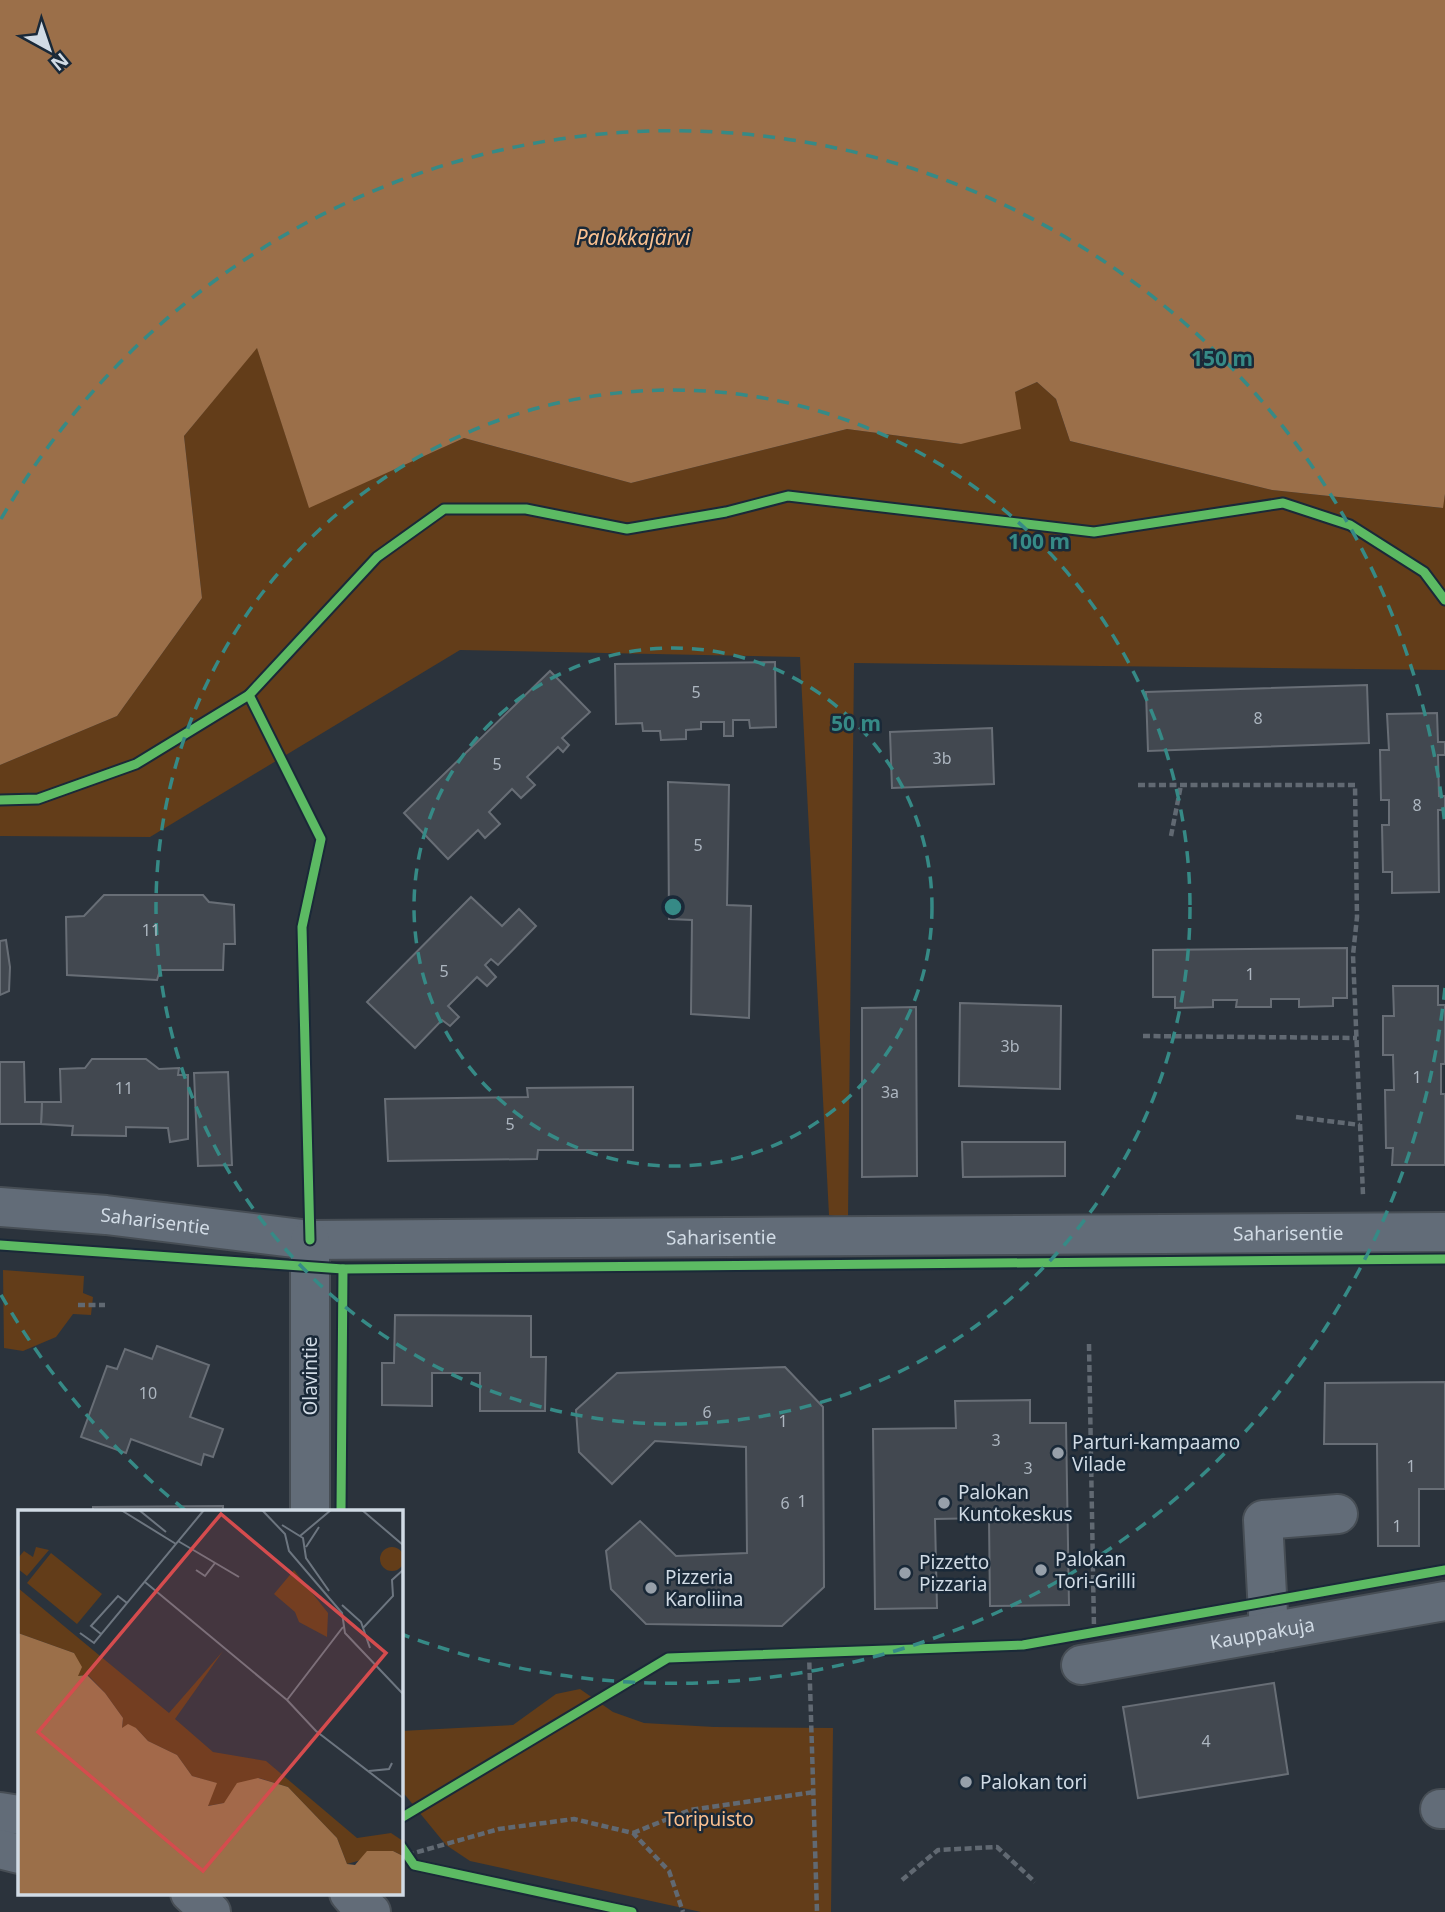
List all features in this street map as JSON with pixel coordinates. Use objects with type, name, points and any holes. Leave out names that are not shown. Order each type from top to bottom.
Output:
[{"type":"street","name":"Saharisentie","points":[[0,1207],[106,1215],[310,1240],[1445,1232]]},
{"type":"street","name":"Olavintie","points":[[310,1240],[310,1510]]},
{"type":"street","points":[[1269,1632],[1263,1520],[1338,1514]]},
{"type":"street","name":"Kauppakuja","points":[[1086,1644],[1269,1632],[1445,1601]]},
{"type":"street","points":[[0,1812],[18,1815]]},
{"type":"street","points":[[0,1849],[18,1854]]},
{"type":"street","points":[[192,1895],[213,1912]]},
{"type":"street","points":[[351,1895],[362,1908],[372,1912]]},
{"type":"path","points":[[1138,785],[1355,785],[1357,917],[1353,955],[1365,1232]]},
{"type":"path","points":[[1171,836],[1181,785]]},
{"type":"path","points":[[1143,1036],[1357,1038]]},
{"type":"path","points":[[1296,1117],[1360,1125]]},
{"type":"path","points":[[78,1304],[105,1305]]},
{"type":"path","points":[[1086,1644],[1089,1344]]},
{"type":"path","points":[[1086,1644],[1107,1630]]},
{"type":"path","points":[[809,1651],[817,1912]]},
{"type":"path","points":[[796,1652],[823,1651]]},
{"type":"path","points":[[633,1833],[690,1810],[814,1792]]},
{"type":"path","points":[[407,1855],[499,1829],[574,1819],[633,1833],[669,1871],[683,1912]]},
{"type":"path","points":[[893,1889],[937,1850],[997,1847],[1038,1886]]},
{"type":"path","points":[[402,1848],[414,1865]]},
{"type":"green space","points":[[257,347],[309,507],[464,438],[631,483],[847,429],[961,444],[1015,392],[1037,382],[1056,399],[1070,441],[1272,490],[1442,508],[1445,494],[1445,670],[854,663],[848,1218],[829,1215],[800,657],[460,650],[150,837],[0,836],[0,765],[117,716],[202,598],[184,436]]},
{"type":"green space","points":[[3,1270],[84,1276],[83,1293],[93,1297],[91,1315],[73,1314],[56,1337],[23,1351],[4,1348]]},
{"type":"green space","name":"Toripuisto","points":[[580,1689],[613,1712],[644,1723],[714,1727],[833,1728],[831,1912],[701,1912],[470,1861],[446,1845],[402,1791],[402,1731],[513,1725],[556,1694]]},
{"type":"water","name":"Palokkajärvi","points":[[0,0],[1445,0],[1443,508],[1272,490],[1070,441],[1056,399],[1037,382],[1015,392],[1021,429],[961,444],[847,429],[631,483],[464,438],[309,508],[257,348],[184,436],[202,598],[117,716],[0,765]]},
{"type":"building","points":[[775,662],[776,727],[750,728],[749,720],[733,720],[733,736],[724,736],[724,722],[701,722],[701,729],[686,730],[686,739],[661,740],[660,731],[643,731],[642,723],[616,724],[615,664]]},
{"type":"building","points":[[550,671],[590,712],[562,738],[569,745],[563,752],[558,747],[527,777],[535,785],[521,798],[512,789],[489,812],[500,824],[485,838],[478,830],[448,859],[404,813]]},
{"type":"building","points":[[1367,685],[1369,743],[1148,751],[1146,692]]},
{"type":"building","points":[[1437,713],[1438,742],[1445,742],[1445,755],[1438,755],[1439,796],[1445,796],[1445,810],[1438,810],[1439,892],[1392,893],[1392,872],[1383,872],[1382,825],[1389,825],[1389,800],[1381,800],[1380,750],[1389,750],[1387,714]]},
{"type":"building","points":[[992,728],[994,784],[892,788],[890,732]]},
{"type":"building","points":[[668,782],[729,785],[727,905],[751,906],[749,1018],[691,1014],[692,920],[669,919]]},
{"type":"building","points":[[104,895],[203,895],[209,902],[234,905],[235,944],[224,944],[223,970],[160,970],[157,980],[67,975],[66,917],[84,916]]},
{"type":"building","points":[[471,897],[502,926],[519,909],[536,926],[498,965],[491,959],[485,965],[496,977],[487,986],[477,977],[448,1006],[459,1017],[450,1026],[442,1020],[415,1048],[367,1002]]},
{"type":"building","points":[[6,940],[10,967],[9,991],[0,995],[0,941]]},
{"type":"building","points":[[1347,948],[1347,998],[1333,998],[1333,1006],[1299,1007],[1299,999],[1271,999],[1271,1007],[1236,1007],[1237,1000],[1213,1000],[1213,1007],[1175,1008],[1175,997],[1153,997],[1153,950]]},
{"type":"building","points":[[1393,986],[1438,986],[1438,1005],[1445,1005],[1445,1064],[1441,1064],[1441,1094],[1445,1094],[1445,1165],[1392,1165],[1393,1148],[1386,1148],[1385,1090],[1394,1090],[1393,1055],[1383,1055],[1383,1016],[1394,1016]]},
{"type":"building","points":[[960,1003],[1061,1006],[1060,1089],[959,1086]]},
{"type":"building","points":[[916,1007],[917,1176],[862,1177],[862,1008]]},
{"type":"building","points":[[92,1059],[146,1059],[159,1069],[179,1068],[178,1075],[188,1075],[188,1139],[170,1142],[168,1128],[126,1127],[126,1136],[72,1135],[73,1126],[41,1124],[42,1102],[61,1102],[60,1069],[85,1068]]},
{"type":"building","points":[[0,1062],[24,1062],[25,1102],[42,1102],[41,1124],[0,1124]]},
{"type":"building","points":[[228,1072],[232,1165],[198,1166],[194,1073]]},
{"type":"building","points":[[633,1087],[633,1150],[538,1150],[537,1159],[388,1161],[385,1099],[528,1097],[527,1088]]},
{"type":"building","points":[[962,1142],[1065,1142],[1065,1176],[963,1177]]},
{"type":"building","points":[[395,1315],[531,1316],[531,1357],[546,1357],[545,1411],[480,1411],[480,1373],[432,1373],[432,1406],[382,1405],[382,1363],[394,1363]]},
{"type":"building","points":[[157,1346],[209,1365],[190,1417],[223,1429],[213,1457],[204,1454],[201,1465],[131,1439],[126,1453],[81,1437],[107,1366],[117,1369],[125,1349],[152,1359]]},
{"type":"building","points":[[785,1367],[823,1407],[824,1587],[782,1626],[646,1624],[611,1589],[606,1551],[640,1521],[676,1556],[747,1553],[746,1447],[655,1441],[612,1484],[579,1452],[576,1410],[617,1373]]},
{"type":"building","points":[[1445,1382],[1445,1489],[1419,1489],[1419,1546],[1378,1546],[1377,1444],[1324,1444],[1325,1383]]},
{"type":"building","points":[[1030,1400],[1030,1423],[1066,1423],[1069,1605],[990,1606],[989,1518],[935,1519],[937,1608],[875,1609],[873,1429],[956,1428],[955,1401]]},
{"type":"building","points":[[223,1506],[223,1510],[93,1510],[93,1507]]},
{"type":"building","points":[[1274,1683],[1288,1774],[1138,1798],[1123,1707]]},
{"type":"cycle path","points":[[0,800],[38,799],[136,764],[249,695],[377,557],[444,509],[526,509],[627,529],[726,512],[788,496],[1094,532],[1283,503],[1350,525],[1424,572],[1445,600]]},
{"type":"cycle path","points":[[249,695],[321,839],[302,927],[310,1240]]},
{"type":"cycle path","points":[[0,1245],[343,1269],[1445,1259]]},
{"type":"cycle path","points":[[341,1510],[343,1269]]},
{"type":"cycle path","points":[[402,1817],[668,1658],[1023,1645],[1445,1570]]},
{"type":"cycle path","points":[[402,1847],[414,1865],[632,1912]]},
{"type":"place","name":"Parturi-kampaamo Vilade","points":[[1058,1453]]},
{"type":"place","name":"Palokan Kuntokeskus","points":[[944,1503]]},
{"type":"place","name":"Palokan Tori-Grilli","points":[[1041,1570]]},
{"type":"place","name":"Pizzetto Pizzaria","points":[[905,1573]]},
{"type":"place","name":"Pizzeria Karoliina","points":[[651,1588]]},
{"type":"place","name":"Palokan tori","points":[[966,1782]]}]
